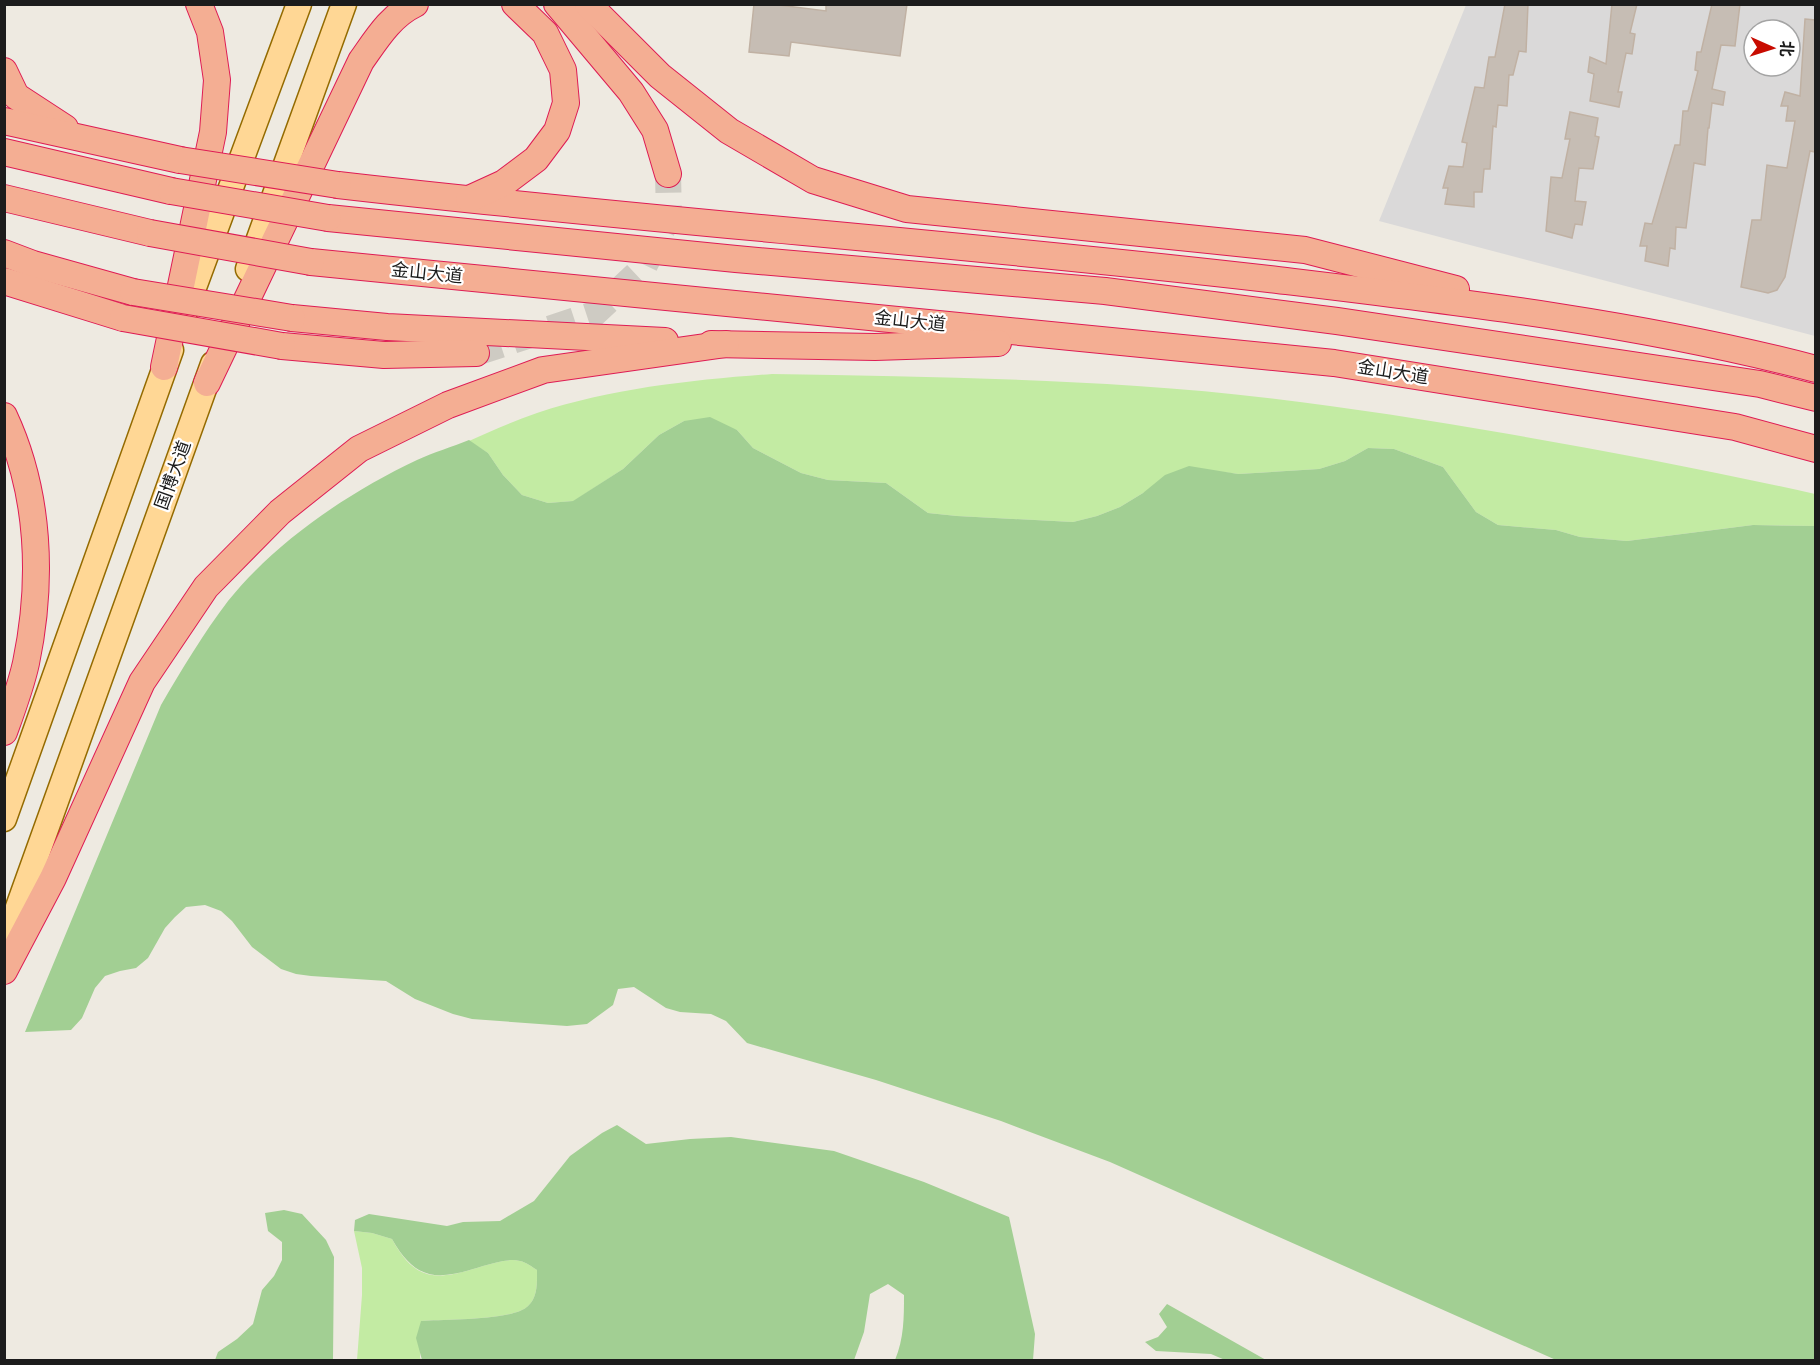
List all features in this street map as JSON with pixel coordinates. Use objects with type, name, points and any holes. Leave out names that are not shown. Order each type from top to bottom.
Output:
[{"type":"highway","points":[[164,367],[213,132],[217,80],[210,32],[199,4]]},
{"type":"highway","points":[[466,200],[504,183],[536,159],[557,131],[566,103],[562,70],[545,33],[515,4]]},
{"type":"highway","points":[[557,4],[631,92],[655,130],[668,174]]},
{"type":"highway","points":[[588,4],[660,76],[729,131],[813,180],[907,209],[1305,250],[1564,317]]},
{"type":"highway","points":[[207,383],[361,61],[384,28],[410,7]]},
{"type":"highway","points":[[4,71],[16,96],[44,116],[86,140]]},
{"type":"highway","points":[[4,121],[180,160],[338,185],[466,200],[1093,259],[1338,287],[1564,317],[1747,351],[1815,369]]},
{"type":"highway","points":[[4,152],[171,191],[328,218],[736,259],[1105,291],[1337,321],[1748,382],[1815,398]]},
{"type":"highway","name":"金山大道","points":[[4,198],[150,233],[311,262],[1334,363],[1735,427],[1815,449]]},
{"type":"highway","points":[[4,253],[33,264],[133,292],[292,318],[387,327],[726,344],[875,347],[1100,340]]},
{"type":"highway","points":[[4,281],[123,318],[282,346],[384,355],[476,353]]},
{"type":"highway","points":[[4,971],[53,878],[142,682],[206,587],[280,512],[359,449],[448,405],[543,370],[726,344]]},
{"type":"highway","points":[[4,416],[15,438],[28,489],[37,544],[35,605],[26,664],[4,732]]},
{"type":"main road","points":[[4,819],[164,367],[299,4]]},
{"type":"main road","name":"国博大道","points":[[4,946],[344,4]]},
{"type":"shaded area","points":[[1466,5],[1815,5],[1815,336],[1379,221]]},
{"type":"green space","points":[[772,374],[1092,383],[1184,389],[1370,412],[1624,455],[1815,494],[1815,526],[1753,525],[1627,541],[1580,537],[1556,530],[1498,525],[1476,512],[1443,467],[1394,449],[1368,448],[1345,461],[1319,469],[1238,474],[1214,471],[1143,493],[1120,507],[1073,522],[957,516],[928,513],[886,483],[828,480],[801,473],[753,448],[737,430],[684,421],[659,435],[623,469],[574,501],[548,503],[522,495],[503,475],[488,453],[469,441],[537,413],[595,397],[683,382]]},
{"type":"green space","points":[[710,417],[737,430],[753,448],[801,473],[828,480],[886,483],[928,513],[957,516],[1073,522],[1120,507],[1143,493],[1165,475],[1189,466],[1238,474],[1319,469],[1345,461],[1368,448],[1394,449],[1443,467],[1476,512],[1498,525],[1556,530],[1580,537],[1627,541],[1753,525],[1815,526],[1815,1360],[1556,1360],[1110,1162],[1001,1121],[876,1080],[747,1043],[726,1021],[711,1014],[680,1012],[666,1008],[634,987],[618,989],[613,1005],[587,1024],[567,1026],[472,1019],[415,999],[386,981],[311,976],[281,969],[252,947],[232,921],[221,911],[205,905],[186,907],[175,917],[165,928],[148,958],[136,968],[105,976],[95,988],[82,1018],[71,1030],[25,1032],[161,705],[219,613],[247,579],[268,559],[315,520],[365,487],[430,454],[469,440],[488,453],[503,475],[522,495],[548,503],[573,501],[623,469],[659,435],[684,421]]},
{"type":"green space","points":[[617,1125],[646,1144],[731,1137],[834,1151],[924,1182],[1009,1217],[1035,1334],[1033,1360],[895,1360],[902,1336],[904,1295],[888,1284],[870,1294],[864,1332],[854,1360],[422,1360],[416,1338],[421,1321],[494,1317],[520,1311],[534,1298],[537,1270],[527,1263],[511,1260],[454,1274],[430,1274],[420,1271],[411,1264],[392,1239],[354,1231],[355,1220],[369,1214],[447,1226],[463,1222],[500,1221],[534,1201],[570,1156]]},
{"type":"green space","points":[[284,1210],[302,1214],[326,1240],[334,1257],[333,1360],[215,1360],[218,1352],[253,1324],[262,1290],[274,1276],[282,1260],[282,1242],[268,1231],[265,1213]]},
{"type":"green space","points":[[354,1231],[392,1239],[410,1264],[430,1275],[454,1274],[506,1260],[527,1263],[537,1270],[535,1294],[528,1306],[508,1314],[494,1317],[421,1321],[420,1358],[422,1360],[357,1360],[362,1268]]},
{"type":"green space","points":[[1167,1304],[1266,1360],[1225,1360],[1211,1354],[1156,1351],[1145,1342],[1158,1337],[1167,1327],[1159,1314]]},
{"type":"building","points":[[754,4],[826,11],[826,4],[907,4],[900,56],[791,42],[789,56],[749,52]]},
{"type":"building","points":[[1505,4],[1528,4],[1526,52],[1519,51],[1513,75],[1509,75],[1507,106],[1498,105],[1496,127],[1493,126],[1490,169],[1484,169],[1482,192],[1474,192],[1474,207],[1445,204],[1448,188],[1443,188],[1449,166],[1463,167],[1467,143],[1462,142],[1475,87],[1484,88],[1489,57],[1495,57]]},
{"type":"building","points":[[1612,4],[1637,4],[1630,33],[1635,34],[1632,54],[1626,53],[1618,92],[1622,92],[1619,107],[1590,101],[1594,74],[1588,72],[1590,57],[1606,64]]},
{"type":"building","points":[[1712,4],[1740,4],[1735,46],[1721,45],[1712,89],[1725,92],[1723,105],[1712,103],[1705,165],[1694,163],[1686,228],[1676,227],[1675,249],[1670,248],[1668,266],[1645,261],[1647,246],[1640,246],[1645,223],[1652,224],[1675,145],[1680,145],[1683,111],[1688,111],[1698,71],[1695,70],[1697,52],[1701,52]]},
{"type":"building","points":[[1805,19],[1815,20],[1815,152],[1810,151],[1785,277],[1777,290],[1768,293],[1741,287],[1752,220],[1761,220],[1767,165],[1787,168],[1795,121],[1786,121],[1788,106],[1781,106],[1785,92],[1800,96]]},
{"type":"building","points":[[1570,112],[1598,118],[1595,136],[1599,137],[1593,169],[1579,168],[1575,201],[1586,202],[1582,225],[1575,224],[1572,238],[1546,231],[1551,177],[1562,178],[1570,139],[1565,139]]},
{"type":"tunnel","points":[[476,353],[594,314],[644,267],[669,216],[668,174]]}]
